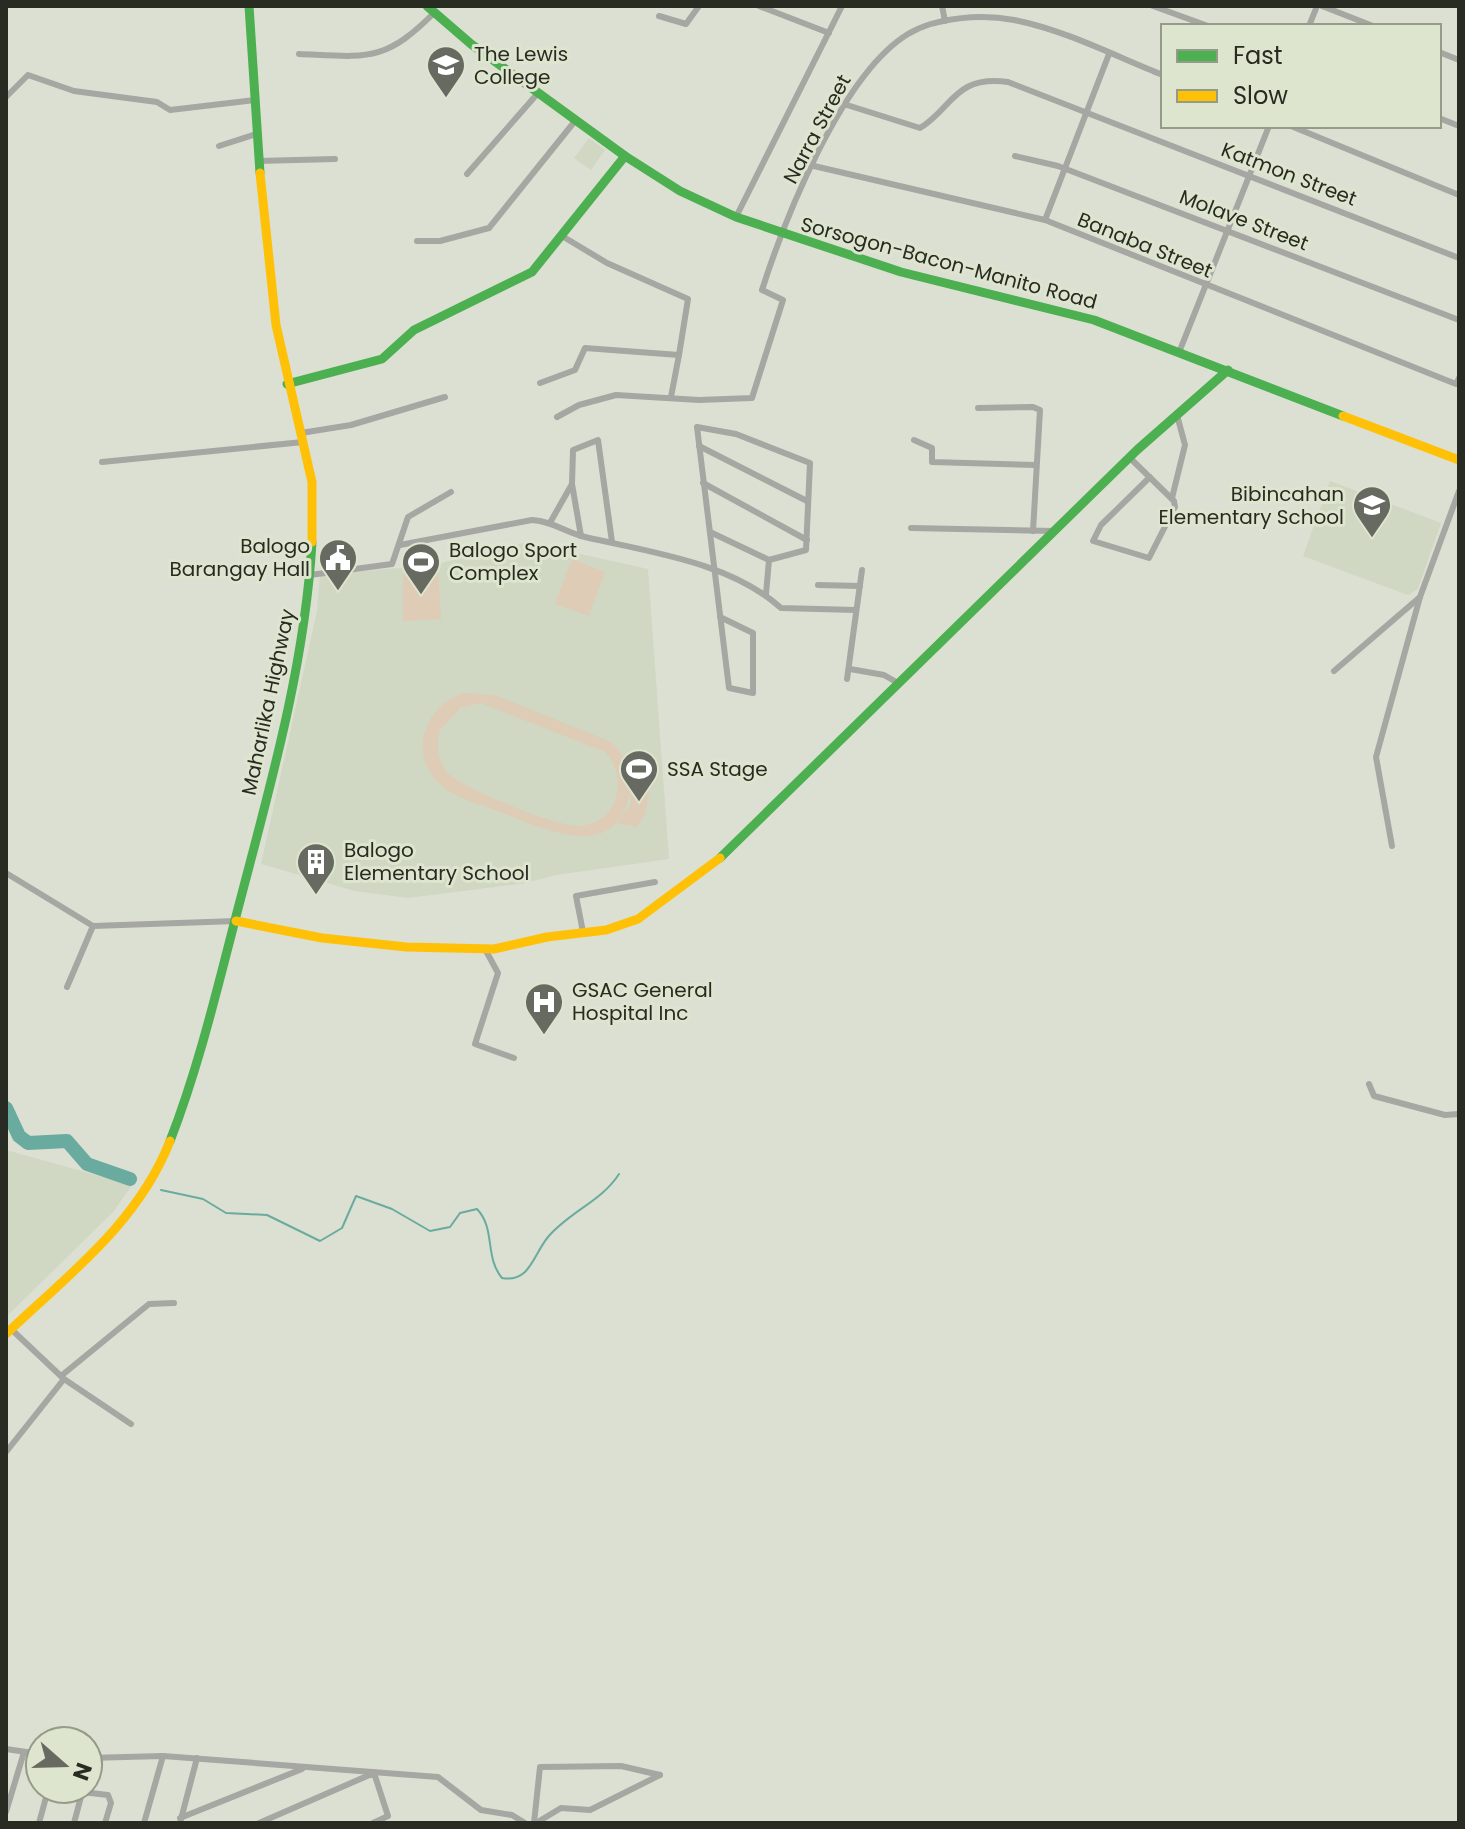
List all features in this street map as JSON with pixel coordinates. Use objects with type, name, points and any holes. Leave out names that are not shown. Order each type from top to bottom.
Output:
[{"type":"main road","name":"Maharlika Highway","points":[[8,1331],[126,1219],[158,1169],[173,1134],[236,921],[281,739],[310,575],[313,505],[302,437],[287,384],[276,323],[258,161],[249,6]]},
{"type":"main road","name":"Sorsogon-Bacon-Manito Road","points":[[431,9],[625,156],[680,191],[736,217],[901,272],[1094,320],[1180,350],[1459,460]]},
{"type":"main road","points":[[287,384],[382,359],[414,330],[532,272],[625,156]]},
{"type":"main road","points":[[236,921],[322,938],[406,947],[485,949],[606,930],[638,919],[715,863],[1129,457],[1228,370]]},
{"type":"street","points":[[659,16],[686,24],[699,6]]},
{"type":"street","points":[[759,6],[829,33]]},
{"type":"street","points":[[736,217],[842,6]]},
{"type":"street","points":[[942,6],[945,21]]},
{"type":"street","points":[[1153,6],[1175,10],[1204,24]]},
{"type":"street","points":[[1310,24],[1320,6],[1368,24]]},
{"type":"street","points":[[299,54],[366,56],[390,51],[406,41],[431,9]]},
{"type":"street","name":"Narra Street","points":[[671,397],[752,398],[783,300],[762,290],[780,234],[858,82],[884,53],[907,34],[945,21],[1013,20],[1161,74]]},
{"type":"street","points":[[1045,220],[1109,54]]},
{"type":"street","points":[[6,97],[28,75],[74,91],[157,102],[170,110],[255,100]]},
{"type":"street","name":"Katmon Street","points":[[847,105],[920,128],[955,93],[995,80],[1086,112],[1459,258]]},
{"type":"street","points":[[467,174],[538,93]]},
{"type":"street","points":[[417,241],[440,241],[489,228],[575,121]]},
{"type":"street","points":[[1180,350],[1268,128]]},
{"type":"street","points":[[1296,128],[1459,195]]},
{"type":"street","points":[[219,146],[256,134]]},
{"type":"street","name":"Molave Street","points":[[1015,156],[1065,168],[1459,320]]},
{"type":"street","points":[[258,161],[335,159]]},
{"type":"street","name":"Banaba Street","points":[[814,166],[1045,220],[1205,287],[1458,381]]},
{"type":"street","points":[[557,417],[579,405],[616,395],[671,397],[688,299],[607,263],[562,236]]},
{"type":"street","points":[[540,383],[575,370],[585,348],[679,355]]},
{"type":"street","points":[[102,462],[302,437],[445,397]]},
{"type":"street","points":[[978,408],[1038,408],[1033,531]]},
{"type":"street","points":[[1172,498],[1185,445],[1177,415]]},
{"type":"street","points":[[710,532],[769,560],[806,550],[810,463],[736,434],[697,427],[703,483],[729,688],[753,693],[753,633],[720,617]]},
{"type":"street","points":[[581,536],[572,484],[573,450],[598,440],[612,542]]},
{"type":"street","points":[[914,440],[932,448],[932,462],[1036,465]]},
{"type":"street","points":[[699,446],[807,501]]},
{"type":"street","points":[[1129,457],[1150,477],[1172,498],[1175,507],[1149,558],[1093,541],[1101,525],[1150,477]]},
{"type":"street","points":[[703,483],[807,540]]},
{"type":"street","points":[[551,521],[572,484]]},
{"type":"street","points":[[1392,846],[1376,757],[1420,597],[1459,491]]},
{"type":"street","points":[[310,575],[392,564],[408,517],[451,492]]},
{"type":"street","points":[[400,545],[532,520],[551,521],[581,536],[714,569],[766,594],[781,608],[855,610]]},
{"type":"street","points":[[911,528],[1054,531]]},
{"type":"street","points":[[766,594],[769,560]]},
{"type":"street","points":[[847,679],[862,570]]},
{"type":"street","points":[[818,585],[860,586]]},
{"type":"street","points":[[1334,671],[1420,597]]},
{"type":"street","points":[[850,669],[884,675],[898,683]]},
{"type":"street","points":[[6,873],[93,926],[236,921]]},
{"type":"street","points":[[583,932],[576,896],[655,882]]},
{"type":"street","points":[[67,987],[93,926]]},
{"type":"street","points":[[485,949],[498,973],[475,1044],[514,1058]]},
{"type":"street","points":[[1369,1084],[1374,1096],[1445,1115],[1459,1114]]},
{"type":"street","points":[[6,1452],[62,1378],[149,1304],[174,1303]]},
{"type":"street","points":[[8,1331],[62,1378],[131,1424]]},
{"type":"street","points":[[6,1749],[24,1752],[6,1812]]},
{"type":"street","points":[[144,1823],[163,1756]]},
{"type":"street","points":[[104,1758],[163,1756],[438,1777],[481,1810],[512,1815],[525,1823]]},
{"type":"street","points":[[180,1821],[197,1758]]},
{"type":"street","points":[[621,1766],[660,1775],[590,1810],[561,1808],[535,1823],[540,1767],[621,1766]]},
{"type":"street","points":[[180,1821],[305,1767]]},
{"type":"street","points":[[260,1823],[374,1773]]},
{"type":"street","points":[[373,1823],[388,1816],[374,1773]]},
{"type":"street","points":[[104,1794],[108,1795],[111,1803],[105,1823]]},
{"type":"shaded area","points":[[589,138],[605,150],[591,170],[574,158]]},
{"type":"shaded area","name":"Bibincahan Elementary School","points":[[1330,481],[1441,523],[1418,589],[1408,595],[1303,556]]},
{"type":"shaded area","points":[[527,542],[648,569],[669,859],[556,875],[526,883],[408,898],[355,891],[261,864],[317,611],[320,575],[433,565]]},
{"type":"shaded area","points":[[572,559],[605,572],[589,616],[555,604]]},
{"type":"shaded area","name":"Balogo Sport Complex","points":[[438,570],[441,619],[403,621],[403,573]]},
{"type":"shaded area","points":[[464,693],[495,695],[611,742],[625,760],[630,782],[629,797],[620,818],[607,830],[592,836],[574,836],[535,826],[453,794],[430,772],[424,759],[423,745],[431,719],[450,699]],"holes":[[[481,703],[605,752],[617,774],[616,797],[604,816],[594,823],[581,826],[552,821],[469,787],[446,771],[438,751],[438,740],[440,730],[460,708]]]},
{"type":"shaded area","name":"SSA Stage","points":[[633,784],[649,793],[645,814],[637,827],[617,823],[630,806]]},
{"type":"shaded area","points":[[6,1150],[132,1185],[114,1211],[6,1317]]},
{"type":"waterway","points":[[6,1108],[19,1136],[28,1143],[67,1141],[87,1164],[130,1179]]},
{"type":"waterway","points":[[161,1190],[203,1199],[226,1213],[267,1215],[320,1241],[342,1228],[356,1196],[392,1209],[430,1231],[450,1227],[460,1213],[477,1209],[486,1225],[497,1270],[502,1278],[511,1278],[525,1272],[556,1228],[604,1192],[619,1174]]},
{"type":"traffic: fast","points":[[249,6],[260,173]]},
{"type":"traffic: fast","points":[[427,6],[471,44],[625,156],[680,191],[736,217],[901,272],[1094,320],[1343,416]]},
{"type":"traffic: fast","points":[[287,384],[382,359],[414,330],[532,272],[625,156]]},
{"type":"traffic: fast","points":[[720,858],[1137,450],[1228,370]]},
{"type":"traffic: fast","points":[[170,1141],[208,1022],[275,768],[302,633],[312,542]]},
{"type":"traffic: slow","points":[[260,173],[276,325],[312,482],[312,542]]},
{"type":"traffic: slow","points":[[1343,416],[1459,460]]},
{"type":"traffic: slow","points":[[236,921],[322,938],[406,947],[494,949],[547,937],[606,930],[638,919],[720,858]]},
{"type":"traffic: slow","points":[[6,1334],[77,1269],[120,1223],[140,1197],[170,1141]]},
{"type":"place","name":"The Lewis College","points":[[446,99]]},
{"type":"place","name":"Bibincahan Elementary School","points":[[1372,539]]},
{"type":"place","name":"Balogo Barangay Hall","points":[[338,592]]},
{"type":"place","name":"Balogo Sport Complex","points":[[421,596]]},
{"type":"place","name":"SSA Stage","points":[[639,803]]},
{"type":"place","name":"Balogo Elementary School","points":[[316,896]]},
{"type":"place","name":"GSAC General Hospital Inc","points":[[544,1036]]}]
